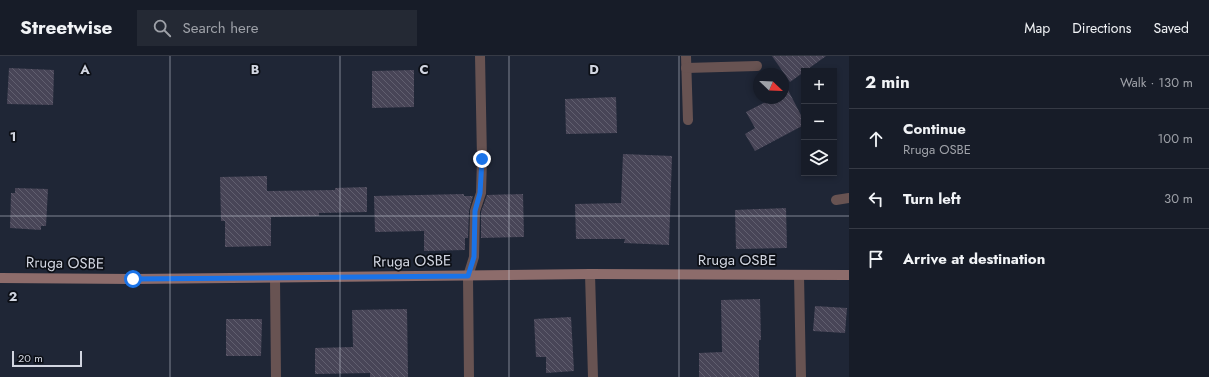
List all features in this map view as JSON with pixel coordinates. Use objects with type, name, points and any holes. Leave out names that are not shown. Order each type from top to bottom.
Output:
[{"type":"street","points":[[469,377],[468,276],[474,257],[475,211],[480,193],[482,159],[480,56]]},
{"type":"street","points":[[686,56],[688,120]]},
{"type":"street","points":[[686,68],[756,66]]},
{"type":"street","points":[[836,200],[849,198]]},
{"type":"street","points":[[590,274],[593,377]]},
{"type":"street","name":"Rruga OSBE","points":[[0,278],[133,279],[590,274],[849,275]]},
{"type":"street","points":[[799,275],[801,377]]},
{"type":"street","points":[[275,278],[276,377]]},
{"type":"building","points":[[772,56],[826,56],[809,68],[801,68],[801,74],[790,82],[789,68],[780,68]]},
{"type":"building","points":[[9,68],[54,70],[53,105],[7,104]]},
{"type":"building","points":[[414,70],[414,107],[372,108],[372,71]]},
{"type":"building","points":[[789,92],[801,115],[801,127],[755,151],[745,134],[755,128],[746,112],[761,104],[789,104]]},
{"type":"building","points":[[616,97],[617,133],[566,134],[565,99]]},
{"type":"building","points":[[623,154],[672,156],[669,245],[624,243],[625,239],[576,239],[575,204],[621,203]]},
{"type":"building","points":[[267,176],[267,191],[335,190],[335,188],[367,187],[367,212],[319,213],[319,216],[271,217],[271,246],[225,247],[225,221],[221,221],[220,177]]},
{"type":"building","points":[[15,188],[48,189],[46,226],[41,226],[41,230],[10,228],[11,193],[15,193]]},
{"type":"building","points":[[464,194],[464,196],[473,196],[469,211],[468,238],[465,238],[465,250],[424,251],[424,231],[375,232],[374,196]]},
{"type":"building","points":[[523,194],[524,237],[481,238],[481,212],[487,195]]},
{"type":"building","points":[[786,208],[787,248],[736,249],[735,210]]},
{"type":"building","points":[[760,299],[761,340],[759,340],[759,377],[699,377],[699,353],[722,352],[721,300]]},
{"type":"building","points":[[815,306],[847,308],[845,333],[813,331]]},
{"type":"building","points":[[407,309],[408,377],[370,377],[370,373],[315,374],[315,348],[353,347],[352,310]]},
{"type":"building","points":[[571,317],[574,371],[546,373],[546,357],[536,357],[534,319]]},
{"type":"building","points":[[226,319],[262,319],[261,356],[226,356]]},
{"type":"route","points":[[133,279],[468,276],[474,257],[475,211],[480,193],[482,159]]}]
